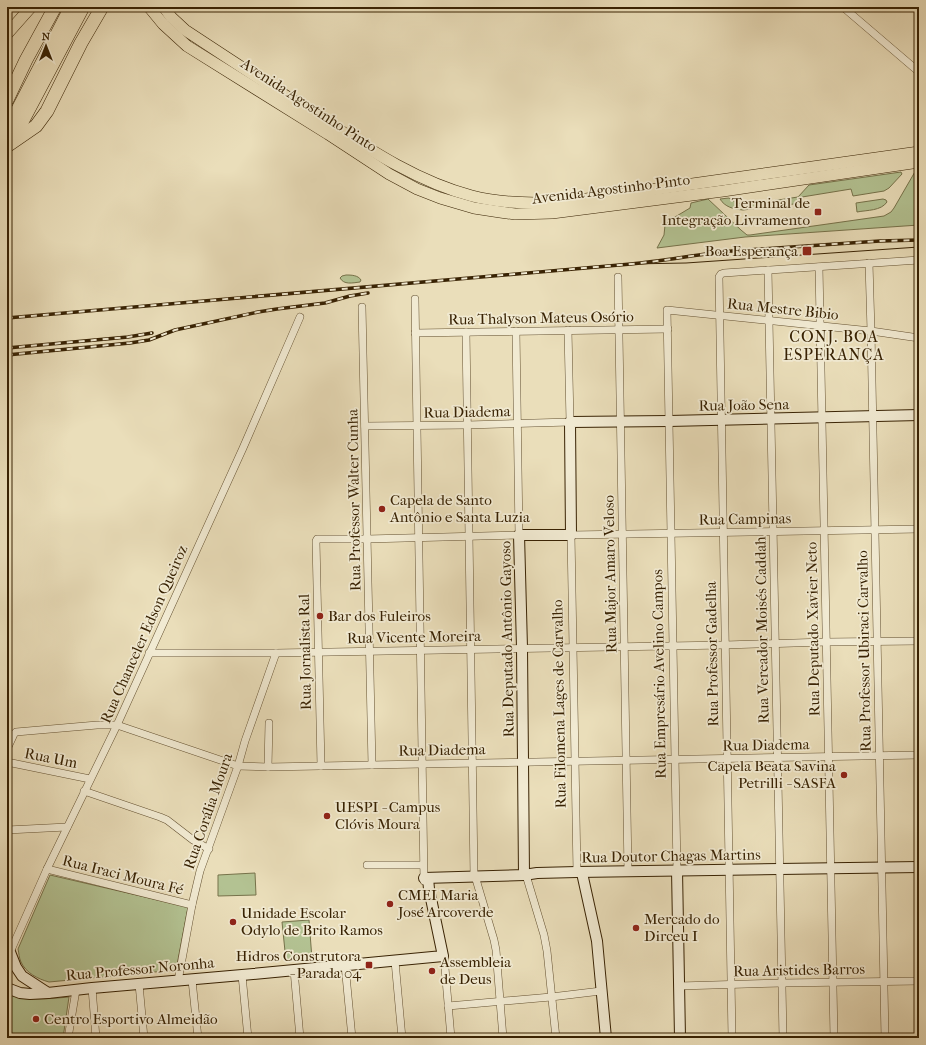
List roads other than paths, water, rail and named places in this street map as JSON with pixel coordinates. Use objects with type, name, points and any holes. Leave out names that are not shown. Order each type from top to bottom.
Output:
[{"type":"highway","points":[[7,100],[26,60],[55,7]]},
{"type":"highway","points":[[7,136],[14,117],[71,7]]},
{"type":"highway","points":[[7,143],[22,122],[83,7]]},
{"type":"highway","points":[[7,146],[36,126],[47,111],[81,43],[102,7]]},
{"type":"main road","points":[[7,34],[31,7]]},
{"type":"main road","name":"Avenida Agostinho Pinto","points":[[149,7],[163,24],[187,46],[389,174],[418,189],[440,198],[474,208],[515,214],[552,213],[919,162]]},
{"type":"main road","name":"Avenida Agostinho Pinto","points":[[164,7],[171,17],[185,30],[380,156],[409,172],[445,188],[472,196],[513,203],[538,204],[565,202],[919,152]]},
{"type":"street","points":[[843,7],[919,72]]},
{"type":"street","points":[[768,270],[919,260]]},
{"type":"street","name":"Rua Professor Ubiraci Carvalho","points":[[869,263],[885,1038]]},
{"type":"street","name":"Rua Deputado Xavier Neto","points":[[819,266],[834,1038]]},
{"type":"street","name":"Rua Professor Gadelha","points":[[732,1038],[726,758],[719,277],[724,273],[768,270]]},
{"type":"street","name":"Rua Vereador Moisés Caddah","points":[[768,270],[783,1038]]},
{"type":"street","name":"Rua Major Amaro Veloso","points":[[618,277],[628,871]]},
{"type":"street","points":[[415,299],[423,865],[444,956],[451,1038]]},
{"type":"street","name":"Rua Professor Walter Cunha","points":[[362,307],[372,764]]},
{"type":"street","name":"Rua Mestre Bibio","points":[[667,310],[871,331],[919,338]]},
{"type":"street","name":"Rua Empresário Avelino Campos","points":[[667,310],[680,1038]]},
{"type":"street","name":"Rua Chanceler Edson Queiroz","points":[[8,954],[47,869],[117,725],[243,448],[300,317]]},
{"type":"street","name":"Rua Thalyson Mateus Osório","points":[[415,333],[668,329]]},
{"type":"street","points":[[367,539],[571,535],[568,330]]},
{"type":"street","name":"Rua Deputado Antônio Gayoso","points":[[516,331],[525,875],[544,935],[556,1038]]},
{"type":"street","points":[[466,332],[470,648],[475,876],[496,950],[503,1038]]},
{"type":"street","name":"Rua João Sena","points":[[570,422],[919,415]]},
{"type":"street","name":"Rua Diadema","points":[[365,426],[467,426],[570,422]]},
{"type":"street","name":"Rua Campinas","points":[[571,535],[919,529]]},
{"type":"street","name":"Rua Filomena Lages de Carvalho","points":[[571,535],[574,761],[579,872],[597,941],[606,1038]]},
{"type":"street","name":"Rua Jornalista Ral","points":[[321,766],[316,541],[317,539],[367,539]]},
{"type":"street","name":"Rua Vicente Moreira","points":[[149,652],[318,652],[470,648],[919,641]]},
{"type":"street","name":"Rua Corália Moura","points":[[178,981],[200,871],[238,766],[245,741],[276,652]]},
{"type":"street","points":[[268,766],[269,723]]},
{"type":"street","name":"Rua Diadema","points":[[7,749],[16,732],[97,725],[117,725],[238,766],[321,766],[919,755]]},
{"type":"street","name":"Rua Um","points":[[7,762],[90,779]]},
{"type":"street","points":[[84,792],[167,820],[192,840],[209,849]]},
{"type":"street","points":[[7,830],[67,827]]},
{"type":"street","points":[[367,865],[423,865]]},
{"type":"street","name":"Rua Doutor Chagas Martins","points":[[426,878],[579,872],[919,867]]},
{"type":"street","name":"Rua Iraci Moura Fé","points":[[47,869],[192,905]]},
{"type":"street","points":[[428,958],[438,950],[440,941]]},
{"type":"street","points":[[8,954],[22,976],[48,993]]},
{"type":"street","name":"Rua Professor Noronha","points":[[7,988],[30,994],[48,993],[444,956]]},
{"type":"street","points":[[395,961],[402,1038]]},
{"type":"street","points":[[345,965],[352,1038]]},
{"type":"street","points":[[294,970],[300,1038]]},
{"type":"street","points":[[242,976],[248,1038]]},
{"type":"street","points":[[192,980],[198,1038]]},
{"type":"street","name":"Rua Aristides Barros","points":[[679,986],[919,981]]},
{"type":"street","points":[[139,984],[144,1038]]},
{"type":"street","points":[[92,988],[96,1038]]},
{"type":"street","points":[[68,1038],[76,990]]},
{"type":"street","points":[[448,1006],[602,991]]},
{"type":"tram line","points":[[631,264],[686,263],[919,247]]},
{"type":"railway","points":[[7,318],[631,264],[732,251],[880,241],[919,240]]},
{"type":"railway","points":[[7,355],[149,340],[175,330],[258,312],[325,303],[368,293]]},
{"type":"railway","points":[[7,348],[128,337],[152,333]]},
{"type":"place","name":"Terminal de Integração Livramento","points":[[818,212]]},
{"type":"place","name":"Boa Esperança","points":[[807,251]]},
{"type":"place","name":"Capela de Santo Antônio e Santa Luzia","points":[[382,509]]},
{"type":"place","name":"Bar dos Fuleiros","points":[[320,616]]},
{"type":"place","name":"Capela Beata Savina Petrilli - SASFA","points":[[844,775]]},
{"type":"place","name":"UESPI - Campus Clóvis Moura","points":[[327,816]]},
{"type":"place","name":"CMEI Maria José Arcoverde","points":[[390,904]]},
{"type":"place","name":"Unidade Escolar Odylo de Brito Ramos","points":[[233,922]]},
{"type":"place","name":"Mercado do Dirceu I","points":[[636,928]]},
{"type":"place","name":"Hidros Construtora - Parada 04","points":[[369,965]]},
{"type":"place","name":"Assembleia de Deus","points":[[432,971]]},
{"type":"place","name":"Centro Esportivo Almeidão","points":[[36,1019]]},
{"type":"district","name":"CONJ. BOA ESPERANÇA","points":[[834,345]]}]
